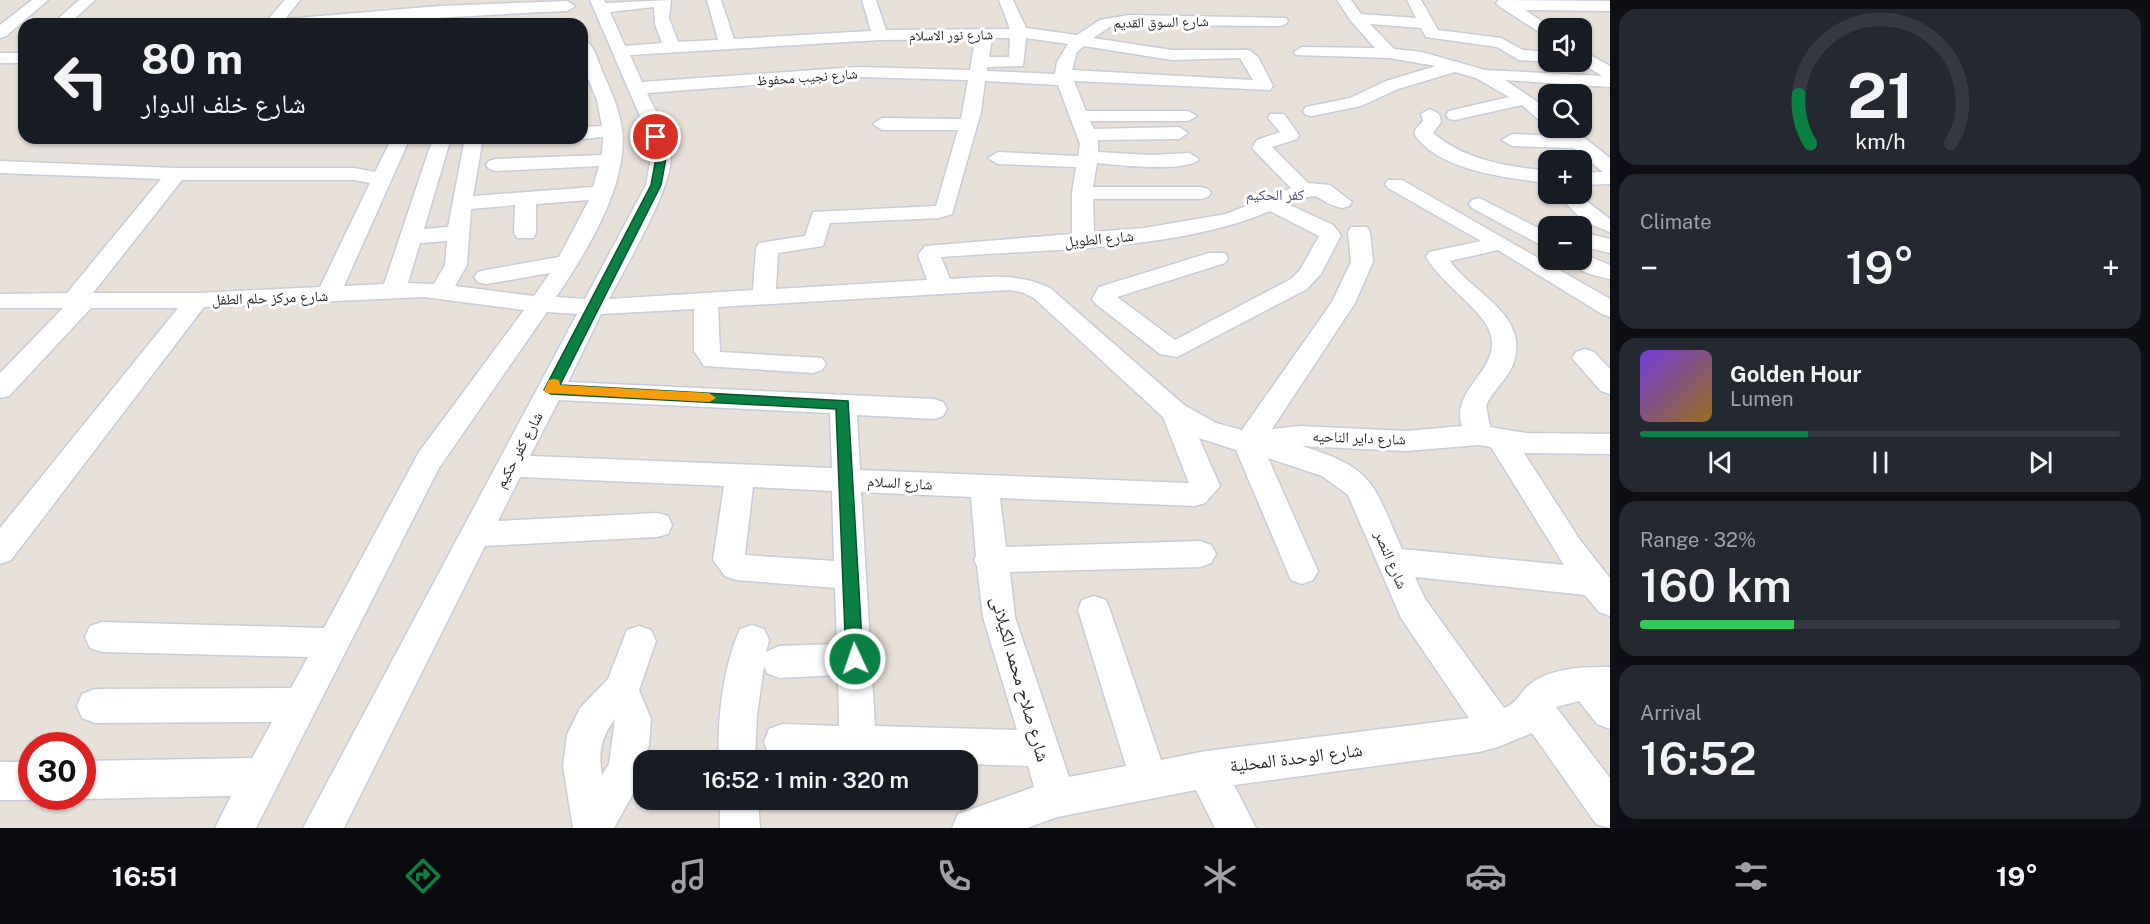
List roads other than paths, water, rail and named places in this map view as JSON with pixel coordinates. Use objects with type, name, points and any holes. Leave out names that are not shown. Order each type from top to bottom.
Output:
[{"type":"street","points":[[18,18],[40,0]]},
{"type":"street","points":[[67,18],[88,0]]},
{"type":"street","points":[[277,18],[293,0]]},
{"type":"street","points":[[382,15],[391,0]]},
{"type":"street","points":[[714,0],[727,44]]},
{"type":"street","points":[[869,0],[880,35]]},
{"type":"street","points":[[979,69],[1016,63],[1017,18],[1006,0]]},
{"type":"street","points":[[1143,0],[1156,20]]},
{"type":"street","points":[[1344,0],[1356,18],[1389,53]]},
{"type":"street","points":[[1414,0],[1432,34],[1501,43],[1519,55],[1538,56]]},
{"type":"street","points":[[598,4],[663,1],[661,5],[662,22],[672,48]]},
{"type":"street","points":[[349,18],[382,15],[414,7],[447,11],[566,3],[572,18]]},
{"type":"street","points":[[1504,3],[1581,8],[1610,6]]},
{"type":"street","points":[[1504,3],[1538,27]]},
{"type":"street","name":"شارع كفر حكيم","points":[[323,828],[648,202],[659,174],[660,149],[651,121],[598,4]]},
{"type":"street","points":[[1271,6],[1305,60],[1389,53],[1422,57],[1482,74],[1610,81]]},
{"type":"street","points":[[1581,8],[1607,21]]},
{"type":"street","points":[[0,33],[18,18]]},
{"type":"street","points":[[1356,18],[1427,24]]},
{"type":"street","name":"شارع السوق القديم","points":[[1064,77],[1065,62],[1080,39],[1106,23],[1156,20],[1287,29]]},
{"type":"street","points":[[1531,22],[1607,21]]},
{"type":"street","name":"شارع نور الاسلام","points":[[618,51],[880,35],[1018,33],[1080,39],[1172,55],[1243,53],[1250,57],[1264,86],[1064,77]]},
{"type":"street","points":[[764,296],[767,248],[815,241],[821,217],[945,210],[959,151],[968,126],[984,34]]},
{"type":"street","points":[[0,58],[18,57]]},
{"type":"street","points":[[1592,63],[1610,74]]},
{"type":"street","points":[[235,828],[429,460],[472,395],[540,304],[566,263],[600,193],[611,160],[603,110],[588,67]]},
{"type":"street","points":[[1312,111],[1355,102],[1411,78],[1453,67]]},
{"type":"street","points":[[979,69],[1064,77],[1088,135],[1088,159],[1082,193],[1083,241]]},
{"type":"street","name":"شارع نجيب محفوظ","points":[[636,88],[727,83],[815,74],[979,69]]},
{"type":"street","points":[[1482,74],[1525,99],[1538,110]]},
{"type":"street","points":[[1455,115],[1525,99]]},
{"type":"street","points":[[588,114],[603,110]]},
{"type":"street","points":[[588,126],[603,110]]},
{"type":"street","points":[[1430,114],[1432,122],[1424,130],[1424,135],[1443,150],[1477,163],[1538,175]]},
{"type":"street","points":[[1081,116],[1188,116]]},
{"type":"street","points":[[1277,118],[1290,135],[1264,144],[1262,148],[1301,191],[1323,189],[1342,202]]},
{"type":"street","points":[[882,124],[968,126]]},
{"type":"street","points":[[1088,135],[1179,133]]},
{"type":"street","points":[[1572,138],[1610,168]]},
{"type":"street","points":[[1512,140],[1579,143]]},
{"type":"street","points":[[328,296],[398,144]]},
{"type":"street","points":[[394,290],[440,144]]},
{"type":"street","points":[[441,291],[456,265],[461,203],[478,144]]},
{"type":"street","points":[[998,158],[1189,159]]},
{"type":"street","points":[[496,165],[611,160]]},
{"type":"street","points":[[0,182],[8,167],[176,174],[354,174],[383,180]]},
{"type":"street","points":[[0,389],[78,302],[176,174]]},
{"type":"street","points":[[1592,179],[1610,178]]},
{"type":"street","points":[[1395,184],[1502,243],[1610,309]]},
{"type":"street","name":"شارع الطويل","points":[[941,286],[929,255],[933,250],[1083,241],[1207,225],[1231,220],[1301,191]]},
{"type":"street","points":[[461,203],[600,193]]},
{"type":"street","points":[[1082,193],[1122,195],[1201,193]]},
{"type":"street","points":[[525,232],[526,198]]},
{"type":"street","points":[[1217,258],[1107,292],[1104,299],[1169,348],[1180,348],[1299,284],[1310,274],[1330,235],[1325,230],[1272,204]]},
{"type":"street","points":[[1479,204],[1538,236]]},
{"type":"street","points":[[1574,204],[1590,212],[1599,222],[1610,226]]},
{"type":"street","points":[[1302,571],[1248,444],[1343,303],[1362,262],[1359,232]]},
{"type":"street","points":[[411,237],[459,233]]},
{"type":"street","points":[[1592,242],[1610,246]]},
{"type":"street","points":[[1502,243],[1439,254],[1437,257],[1446,273],[1482,305],[1505,339],[1504,355],[1499,370],[1475,396],[1471,408],[1473,422],[1490,437],[1602,592]]},
{"type":"street","points":[[486,277],[566,263]]},
{"type":"street","points":[[1592,266],[1610,272]]},
{"type":"street","name":"شارع مركز حلم الطفل","points":[[0,301],[197,300],[328,296],[394,290],[441,291],[540,304],[594,307],[1009,283],[1035,288],[1174,412]]},
{"type":"street","points":[[0,551],[197,300]]},
{"type":"street","points":[[706,300],[707,351],[713,360],[813,364]]},
{"type":"street","points":[[1585,358],[1610,385]]},
{"type":"street","points":[[551,390],[934,409]]},
{"type":"street","points":[[843,405],[858,744]]},
{"type":"street","points":[[1174,412],[1209,432],[1249,441]]},
{"type":"street","name":"شارع السلام","points":[[510,466],[1196,495],[1205,486],[1174,412]]},
{"type":"street","name":"شارع داير الناحيه","points":[[1249,441],[1301,436],[1407,441],[1490,437],[1610,444]]},
{"type":"street","name":"شارع النصر","points":[[1249,441],[1337,470],[1351,477],[1360,488],[1391,561],[1427,632],[1498,730]]},
{"type":"street","points":[[740,476],[729,560],[732,564],[741,568],[851,576]]},
{"type":"street","name":"شارع صلاح محمد الكيلانى","points":[[984,486],[990,560],[999,617],[1057,798]]},
{"type":"street","points":[[475,534],[657,525]]},
{"type":"street","points":[[990,560],[1200,555]]},
{"type":"street","points":[[1391,561],[1602,592]]},
{"type":"street","points":[[1094,610],[1149,781]]},
{"type":"street","points":[[102,637],[333,642]]},
{"type":"street","points":[[737,750],[736,733],[742,685],[752,640]]},
{"type":"street","points":[[593,826],[582,768],[586,730],[600,706],[621,690],[639,641]]},
{"type":"street","points":[[779,662],[855,659]]},
{"type":"street","points":[[1598,683],[1610,712]]},
{"type":"street","name":"شارع الوحدة المحلية","points":[[980,827],[1057,798],[1206,770],[1498,730],[1521,720],[1535,708],[1542,696],[1558,688],[1598,683]]},
{"type":"street","points":[[593,826],[626,770],[632,745],[633,719],[621,690]]},
{"type":"street","points":[[95,706],[300,705]]},
{"type":"street","points":[[1535,708],[1610,810]]},
{"type":"street","points":[[782,742],[1040,748]]},
{"type":"street","points":[[1206,770],[1236,828]]},
{"type":"street","points":[[96,780],[261,777]]},
{"type":"street","points":[[0,781],[18,781]]},
{"type":"street","points":[[739,810],[740,828]]},
{"type":"district","name":"كفر الحكيم","points":[[1275,195]]}]
